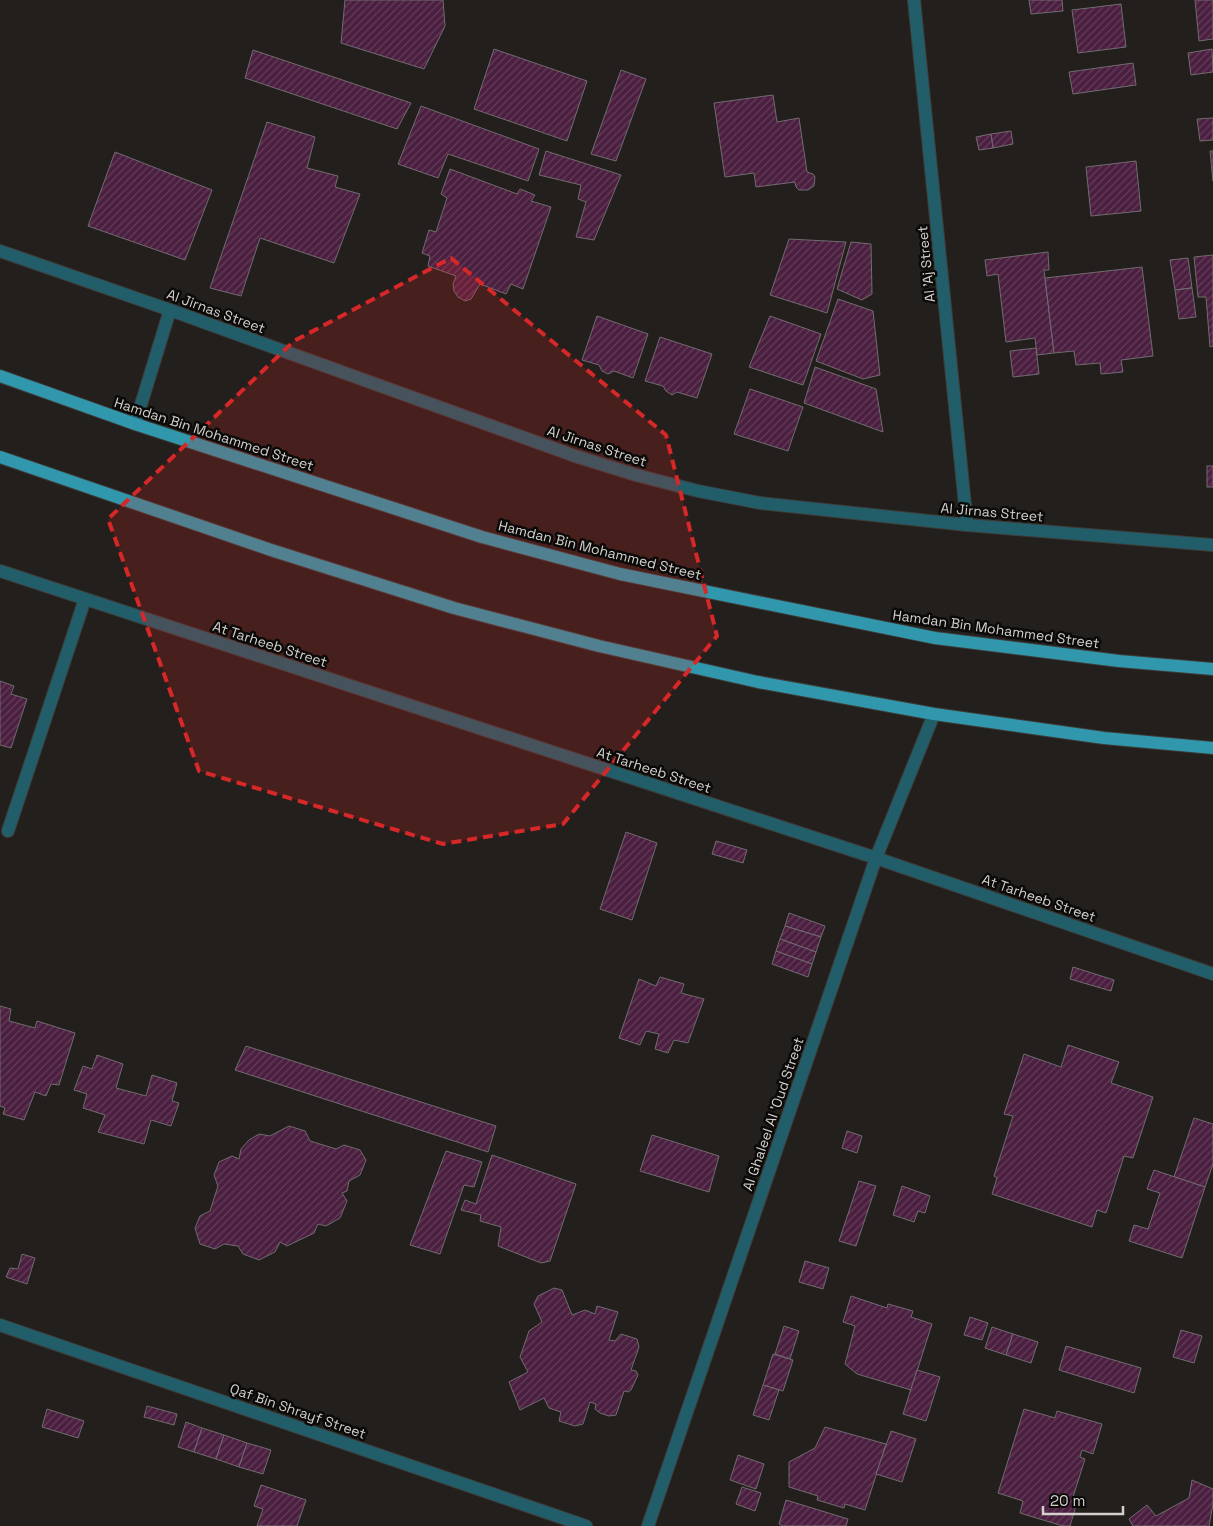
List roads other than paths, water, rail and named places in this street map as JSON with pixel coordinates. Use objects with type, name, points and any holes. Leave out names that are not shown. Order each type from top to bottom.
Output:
[{"type":"main road","name":"Hamdan Bin Mohammed Street","points":[[0,376],[135,424],[482,537],[620,574],[935,638],[1119,661],[1213,669]]},
{"type":"main road","points":[[0,457],[271,550],[454,608],[598,646],[758,682],[934,714],[1104,738],[1213,748]]},
{"type":"street","name":"Al 'Aj Street","points":[[914,0],[967,525]]},
{"type":"street","name":"Al Jirnas Street","points":[[0,251],[170,310],[524,438],[636,475],[698,492],[760,503],[967,525],[1213,545]]},
{"type":"street","points":[[135,424],[170,310]]},
{"type":"street","name":"At Tarheeb Street","points":[[0,571],[876,858],[1213,974]]},
{"type":"street","points":[[8,831],[85,599]]},
{"type":"street","name":"Al Ghaleel Al 'Oud Street","points":[[648,1526],[876,858],[934,714]]},
{"type":"street","name":"Qaf Bin Shrayf Street","points":[[0,1325],[586,1526]]}]
